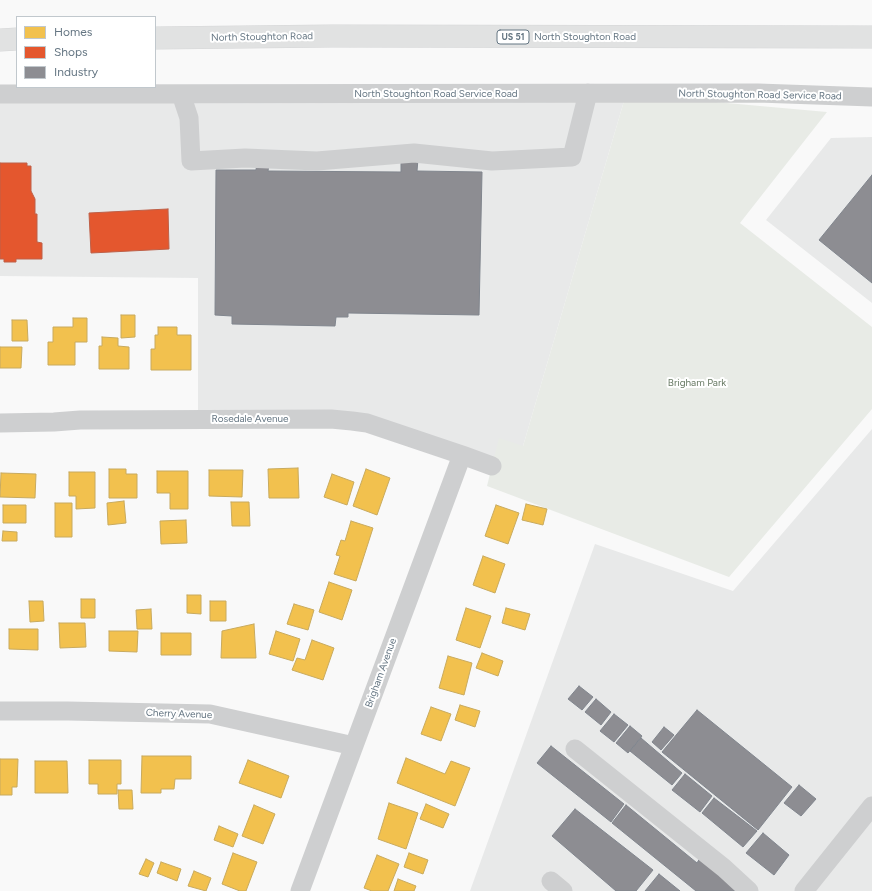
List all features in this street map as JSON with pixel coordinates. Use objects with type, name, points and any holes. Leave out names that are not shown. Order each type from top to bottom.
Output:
[{"type":"main road","name":"North Stoughton Road","points":[[156,38],[324,36],[872,37]]},
{"type":"main road","points":[[0,40],[16,39]]},
{"type":"street","name":"North Stoughton Road Service Road","points":[[0,94],[758,93],[872,97]]},
{"type":"street","points":[[181,94],[189,118],[192,161],[245,158],[317,161],[414,153],[492,161],[572,157],[588,94]]},
{"type":"street","name":"Rosedale Avenue","points":[[0,423],[88,420],[331,419],[367,423],[462,454],[492,466]]},
{"type":"street","name":"Brigham Avenue","points":[[300,891],[462,454]]},
{"type":"street","name":"Cherry Avenue","points":[[0,711],[68,710],[210,714],[354,746]]},
{"type":"street","points":[[575,749],[724,868],[749,891]]},
{"type":"street","points":[[804,891],[872,806]]},
{"type":"shaded area","points":[[0,94],[626,94],[523,446],[492,466],[367,423],[198,420],[198,278],[0,276]]},
{"type":"shaded area","points":[[872,137],[872,303],[766,220],[831,138]]},
{"type":"shaded area","points":[[872,429],[872,891],[470,891],[595,544],[733,591]]},
{"type":"green space","name":"Brigham Park","points":[[626,94],[827,112],[740,223],[872,327],[872,409],[729,577],[487,486],[499,438],[523,446]]},
{"type":"building: Homes","points":[[121,315],[135,315],[135,337],[121,338]]},
{"type":"building: Homes","points":[[73,318],[87,318],[87,342],[75,342],[75,365],[48,365],[48,342],[53,342],[53,327],[73,327]]},
{"type":"building: Homes","points":[[12,320],[27,320],[28,341],[12,341]]},
{"type":"building: Homes","points":[[158,327],[177,327],[177,335],[191,335],[191,370],[151,370],[151,349],[155,349],[155,335],[158,335]]},
{"type":"building: Homes","points":[[102,337],[118,338],[118,346],[129,347],[129,369],[99,369],[99,346],[102,346]]},
{"type":"building: Homes","points":[[0,347],[22,347],[21,368],[0,368]]},
{"type":"building: Homes","points":[[298,468],[299,498],[269,498],[268,469]]},
{"type":"building: Homes","points":[[109,469],[126,469],[126,474],[137,474],[137,498],[109,498]]},
{"type":"building: Homes","points":[[366,469],[390,478],[377,515],[353,506]]},
{"type":"building: Homes","points":[[209,470],[243,470],[242,497],[209,496]]},
{"type":"building: Homes","points":[[157,471],[188,471],[188,509],[170,509],[170,493],[157,493]]},
{"type":"building: Homes","points":[[69,472],[95,472],[95,508],[76,509],[76,496],[69,496]]},
{"type":"building: Homes","points":[[1,473],[36,474],[35,498],[0,497]]},
{"type":"building: Homes","points":[[332,474],[354,482],[347,505],[324,497]]},
{"type":"building: Homes","points":[[124,501],[126,523],[108,525],[107,503]]},
{"type":"building: Homes","points":[[231,502],[249,502],[250,526],[232,526]]},
{"type":"building: Homes","points":[[55,503],[72,503],[72,537],[55,537]]},
{"type":"building: Homes","points":[[526,504],[547,509],[543,525],[522,520]]},
{"type":"building: Homes","points":[[3,505],[26,505],[26,523],[3,523]]},
{"type":"building: Homes","points":[[496,505],[519,513],[508,544],[485,536]]},
{"type":"building: Homes","points":[[186,520],[187,543],[161,544],[160,521]]},
{"type":"building: Homes","points":[[351,521],[373,528],[356,581],[334,574],[340,556],[336,555],[341,540],[345,541]]},
{"type":"building: Homes","points":[[3,531],[17,532],[17,541],[2,541]]},
{"type":"building: Homes","points":[[483,556],[505,564],[495,593],[473,585]]},
{"type":"building: Homes","points":[[329,582],[352,590],[342,620],[319,612]]},
{"type":"building: Homes","points":[[187,595],[201,595],[201,614],[187,613]]},
{"type":"building: Homes","points":[[81,599],[95,599],[95,618],[81,618]]},
{"type":"building: Homes","points":[[29,601],[43,601],[44,621],[30,622]]},
{"type":"building: Homes","points":[[210,601],[226,601],[226,621],[210,621]]},
{"type":"building: Homes","points":[[294,604],[314,610],[308,630],[287,624]]},
{"type":"building: Homes","points":[[466,608],[491,616],[480,648],[456,640]]},
{"type":"building: Homes","points":[[506,608],[530,614],[525,630],[502,623]]},
{"type":"building: Homes","points":[[151,609],[152,629],[137,629],[136,610]]},
{"type":"building: Homes","points":[[59,623],[85,623],[86,647],[60,648]]},
{"type":"building: Homes","points":[[254,624],[256,658],[221,658],[222,631]]},
{"type":"building: Homes","points":[[9,629],[38,629],[38,650],[9,649]]},
{"type":"building: Homes","points":[[109,631],[138,631],[137,652],[109,651]]},
{"type":"building: Homes","points":[[276,631],[300,639],[293,661],[269,654]]},
{"type":"building: Homes","points":[[161,633],[191,633],[191,655],[161,655]]},
{"type":"building: Homes","points":[[312,640],[334,648],[323,680],[292,670],[297,658],[305,660]]},
{"type":"building: Homes","points":[[482,653],[503,661],[498,676],[476,668]]},
{"type":"building: Homes","points":[[448,656],[472,663],[464,695],[439,688]]},
{"type":"building: Homes","points":[[460,705],[480,711],[475,727],[455,720]]},
{"type":"building: Homes","points":[[431,707],[451,714],[441,741],[421,734]]},
{"type":"building: Homes","points":[[142,756],[191,756],[191,779],[175,779],[174,789],[161,789],[161,793],[141,793]]},
{"type":"building: Homes","points":[[406,758],[445,774],[451,761],[470,768],[455,806],[397,783]]},
{"type":"building: Homes","points":[[0,759],[18,759],[17,787],[12,787],[12,795],[0,795]]},
{"type":"building: Homes","points":[[89,760],[121,760],[121,784],[117,784],[117,794],[98,794],[98,784],[89,784]]},
{"type":"building: Homes","points":[[248,760],[289,776],[281,798],[239,783]]},
{"type":"building: Homes","points":[[35,761],[67,761],[68,793],[35,793]]},
{"type":"building: Homes","points":[[118,790],[132,790],[133,809],[119,809]]},
{"type":"building: Homes","points":[[389,803],[418,813],[406,849],[378,839]]},
{"type":"building: Homes","points":[[426,804],[449,814],[443,828],[420,819]]},
{"type":"building: Homes","points":[[254,805],[275,814],[263,844],[242,836]]},
{"type":"building: Homes","points":[[219,826],[238,834],[233,847],[214,840]]},
{"type":"building: Homes","points":[[233,853],[257,862],[246,891],[240,891],[222,884]]},
{"type":"building: Homes","points":[[409,853],[428,860],[423,874],[404,867]]},
{"type":"building: Homes","points":[[377,855],[399,864],[388,891],[372,891],[364,888]]},
{"type":"building: Homes","points":[[146,859],[154,863],[148,877],[139,874]]},
{"type":"building: Homes","points":[[161,862],[181,869],[177,881],[157,873]]},
{"type":"building: Homes","points":[[194,871],[211,878],[206,891],[188,886]]},
{"type":"building: Homes","points":[[398,879],[416,886],[414,891],[394,891]]},
{"type":"building: Shops","points":[[0,163],[27,163],[27,166],[31,166],[31,191],[35,199],[35,214],[37,214],[37,242],[42,243],[42,259],[16,259],[16,262],[4,262],[4,259],[0,259]]},
{"type":"building: Shops","points":[[168,209],[169,249],[91,253],[89,213]]},
{"type":"building: Industry","points":[[401,158],[418,159],[417,171],[482,172],[479,315],[348,313],[348,317],[336,317],[335,326],[232,324],[232,316],[215,315],[216,170],[256,170],[257,163],[269,164],[268,171],[401,172]]},
{"type":"building: Industry","points":[[872,175],[872,283],[819,240]]},
{"type":"building: Industry","points":[[579,686],[593,697],[582,710],[568,699]]},
{"type":"building: Industry","points":[[596,699],[611,712],[601,725],[585,712]]},
{"type":"building: Industry","points":[[697,710],[792,787],[758,830],[662,752]]},
{"type":"building: Industry","points":[[614,714],[628,725],[614,742],[600,731]]},
{"type":"building: Industry","points":[[630,726],[642,736],[628,753],[616,743]]},
{"type":"building: Industry","points":[[664,727],[674,735],[661,750],[652,742]]},
{"type":"building: Industry","points":[[641,738],[682,773],[672,785],[630,751]]},
{"type":"building: Industry","points":[[551,746],[624,804],[611,822],[537,763]]},
{"type":"building: Industry","points":[[685,774],[712,796],[700,812],[672,790]]},
{"type":"building: Industry","points":[[799,785],[816,799],[801,816],[784,803]]},
{"type":"building: Industry","points":[[714,798],[757,831],[743,847],[702,813]]},
{"type":"building: Industry","points":[[626,805],[697,863],[700,858],[741,891],[696,891],[612,823]]},
{"type":"building: Industry","points":[[575,809],[653,870],[636,891],[616,891],[552,836]]},
{"type":"building: Industry","points":[[763,833],[789,855],[774,875],[746,853]]},
{"type":"building: Industry","points":[[659,874],[680,891],[645,891]]}]
